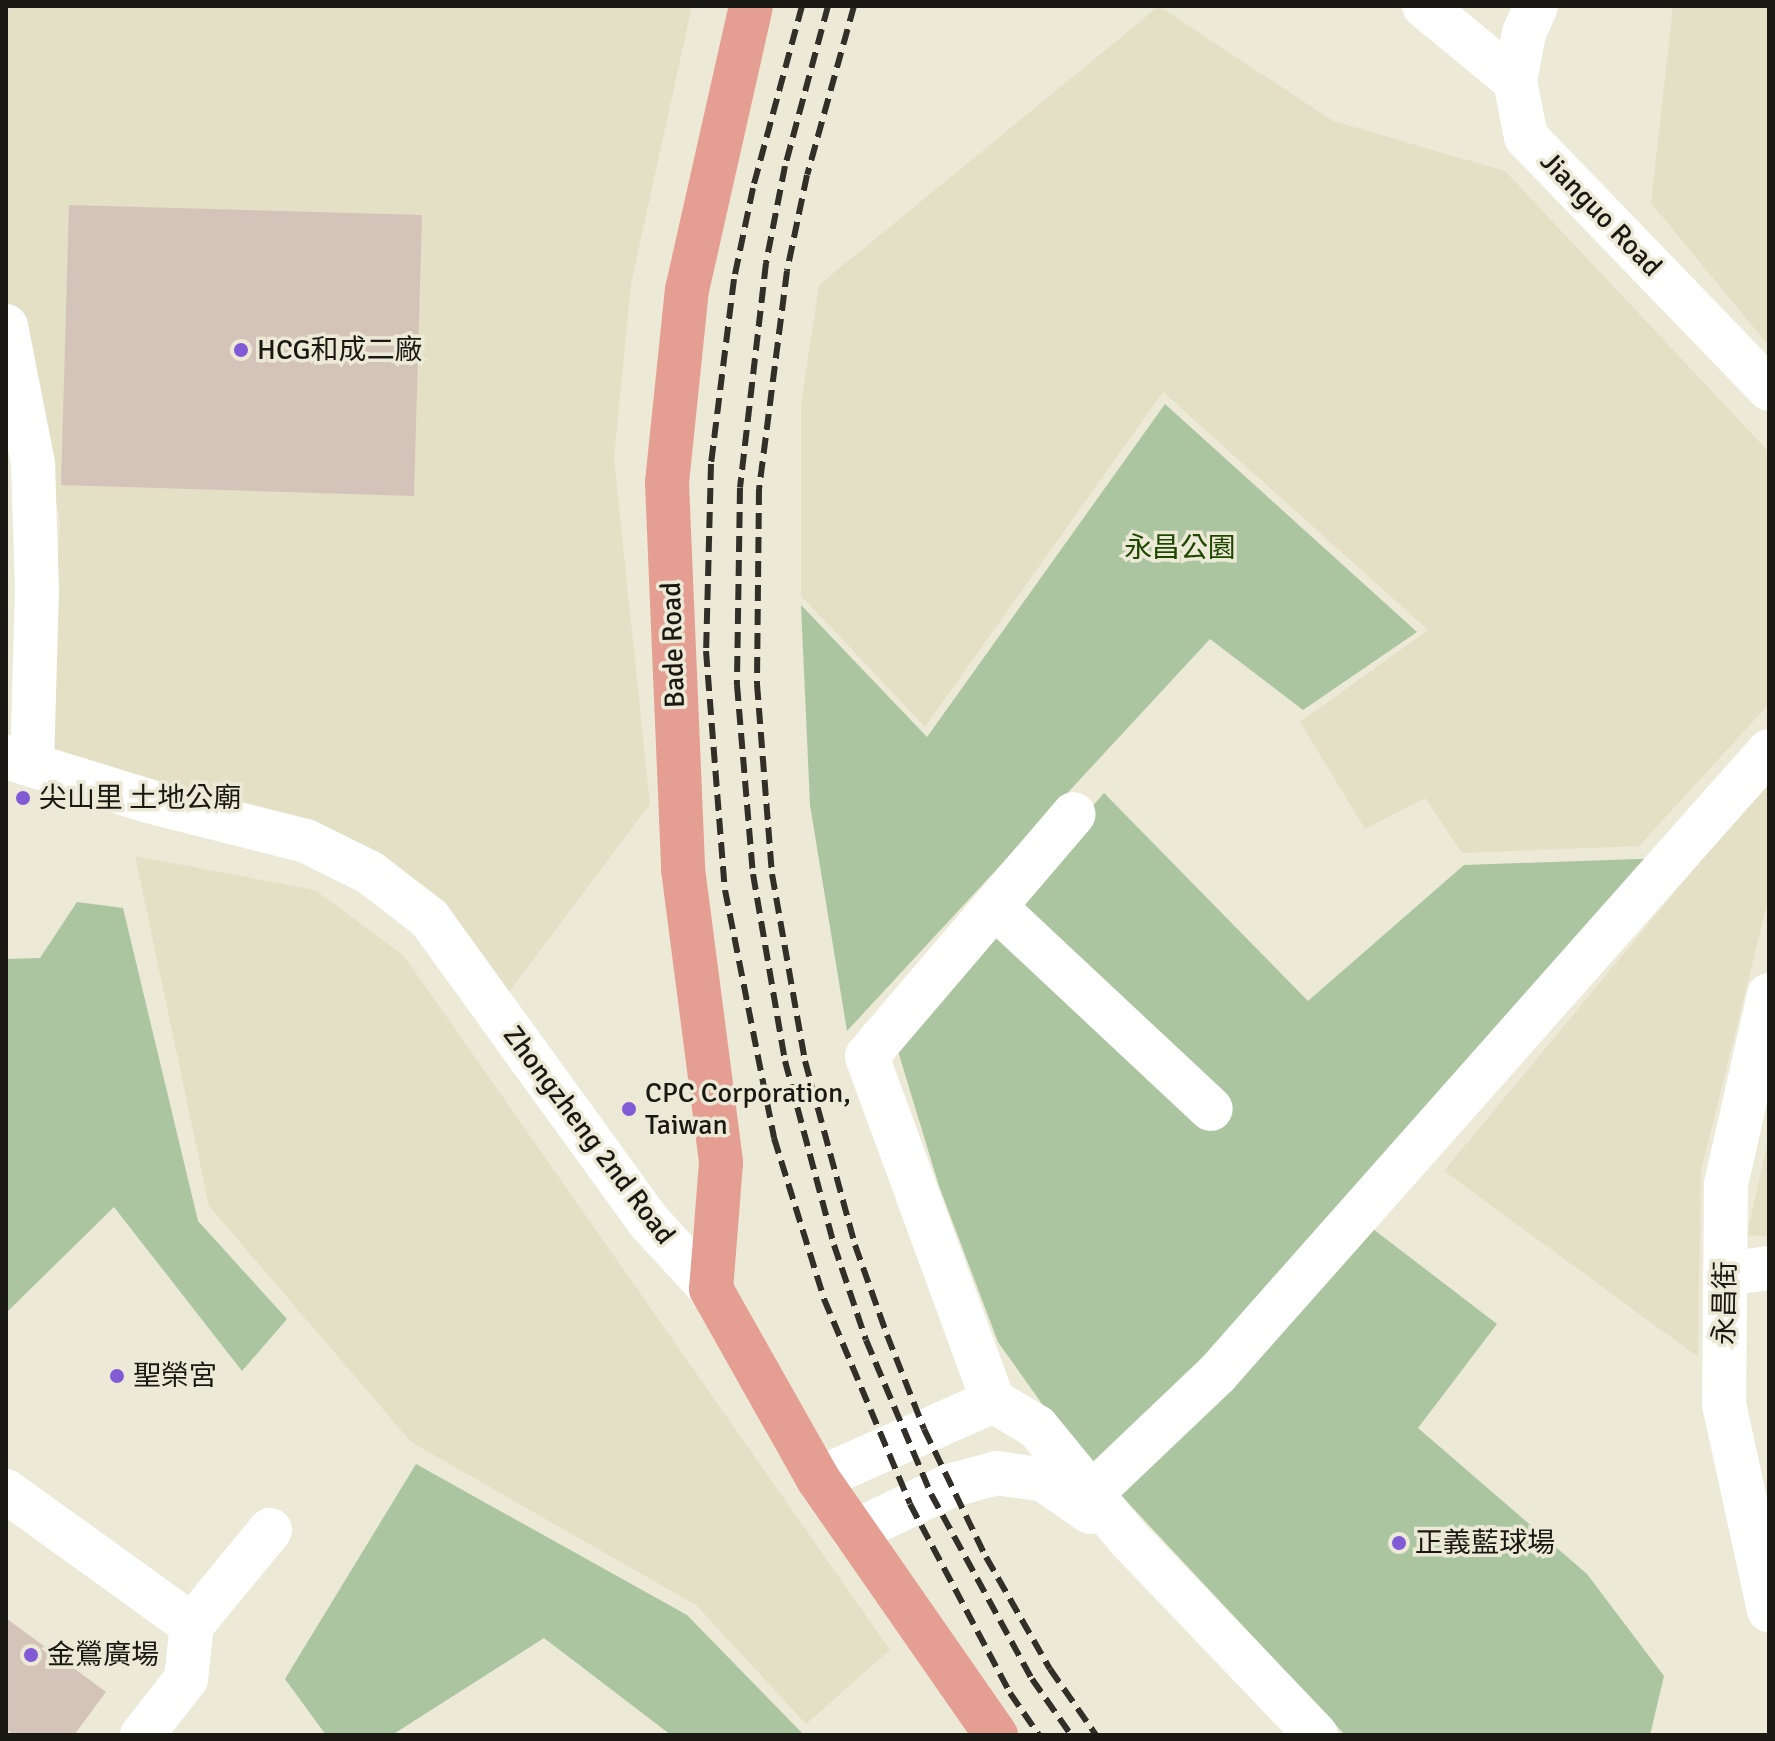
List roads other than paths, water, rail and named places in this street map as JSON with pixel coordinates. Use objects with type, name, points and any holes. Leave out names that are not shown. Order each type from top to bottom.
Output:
[{"type":"main road","name":"Bade Road","points":[[711,1289],[721,1163],[683,869],[667,483],[687,289],[751,6]]},
{"type":"main road","name":"Zhongzheng 2nd Road","points":[[711,1289],[818,1479],[996,1735]]},
{"type":"street","points":[[1424,6],[1515,81]]},
{"type":"street","name":"Jianguo Road","points":[[1536,6],[1524,33],[1515,81],[1526,137],[1769,389]]},
{"type":"street","points":[[6,326],[33,463],[37,588],[19,760]]},
{"type":"street","points":[[1091,1494],[1217,1374],[1769,751]]},
{"type":"street","name":"Zhongzheng 2nd Road","points":[[19,760],[148,801],[306,841],[369,872],[429,918],[650,1223],[711,1289]]},
{"type":"street","points":[[1074,814],[867,1056],[993,1401],[1037,1427],[1128,1538],[1316,1735]]},
{"type":"street","points":[[996,908],[1211,1109]]},
{"type":"street","name":"永昌街","points":[[1769,995],[1726,1185],[1724,1404],[1769,1610]]},
{"type":"street","points":[[1725,1274],[1769,1268]]},
{"type":"street","points":[[818,1479],[993,1401]]},
{"type":"street","points":[[854,1532],[949,1486],[997,1473],[1044,1480],[1128,1538]]},
{"type":"street","points":[[6,1491],[192,1625]]},
{"type":"street","points":[[142,1735],[186,1679],[192,1625],[270,1530]]},
{"type":"railway","points":[[802,6],[753,188],[734,279],[711,464],[706,651],[725,890],[774,1138],[824,1299],[910,1504],[1010,1693],[1039,1735]]},
{"type":"railway","points":[[828,6],[785,166],[766,263],[740,488],[737,685],[753,874],[785,1061],[834,1245],[866,1340],[931,1494],[1032,1679],[1071,1735]]},
{"type":"railway","points":[[854,6],[807,175],[787,271],[759,489],[757,684],[772,874],[805,1061],[855,1245],[887,1335],[924,1429],[986,1557],[1050,1669],[1096,1735]]},
{"type":"place","name":"HCG和成二廠","points":[[241,350]]},
{"type":"place","name":"尖山里 土地公廟","points":[[23,798]]},
{"type":"place","name":"CPC Corporation, Taiwan","points":[[629,1109]]},
{"type":"place","name":"聖榮宮","points":[[117,1376]]},
{"type":"place","name":"正義藍球場","points":[[1399,1543]]},
{"type":"place","name":"金鶯廣場","points":[[31,1655]]},
{"type":"park label","name":"永昌公園","points":[[1180,548]]}]
